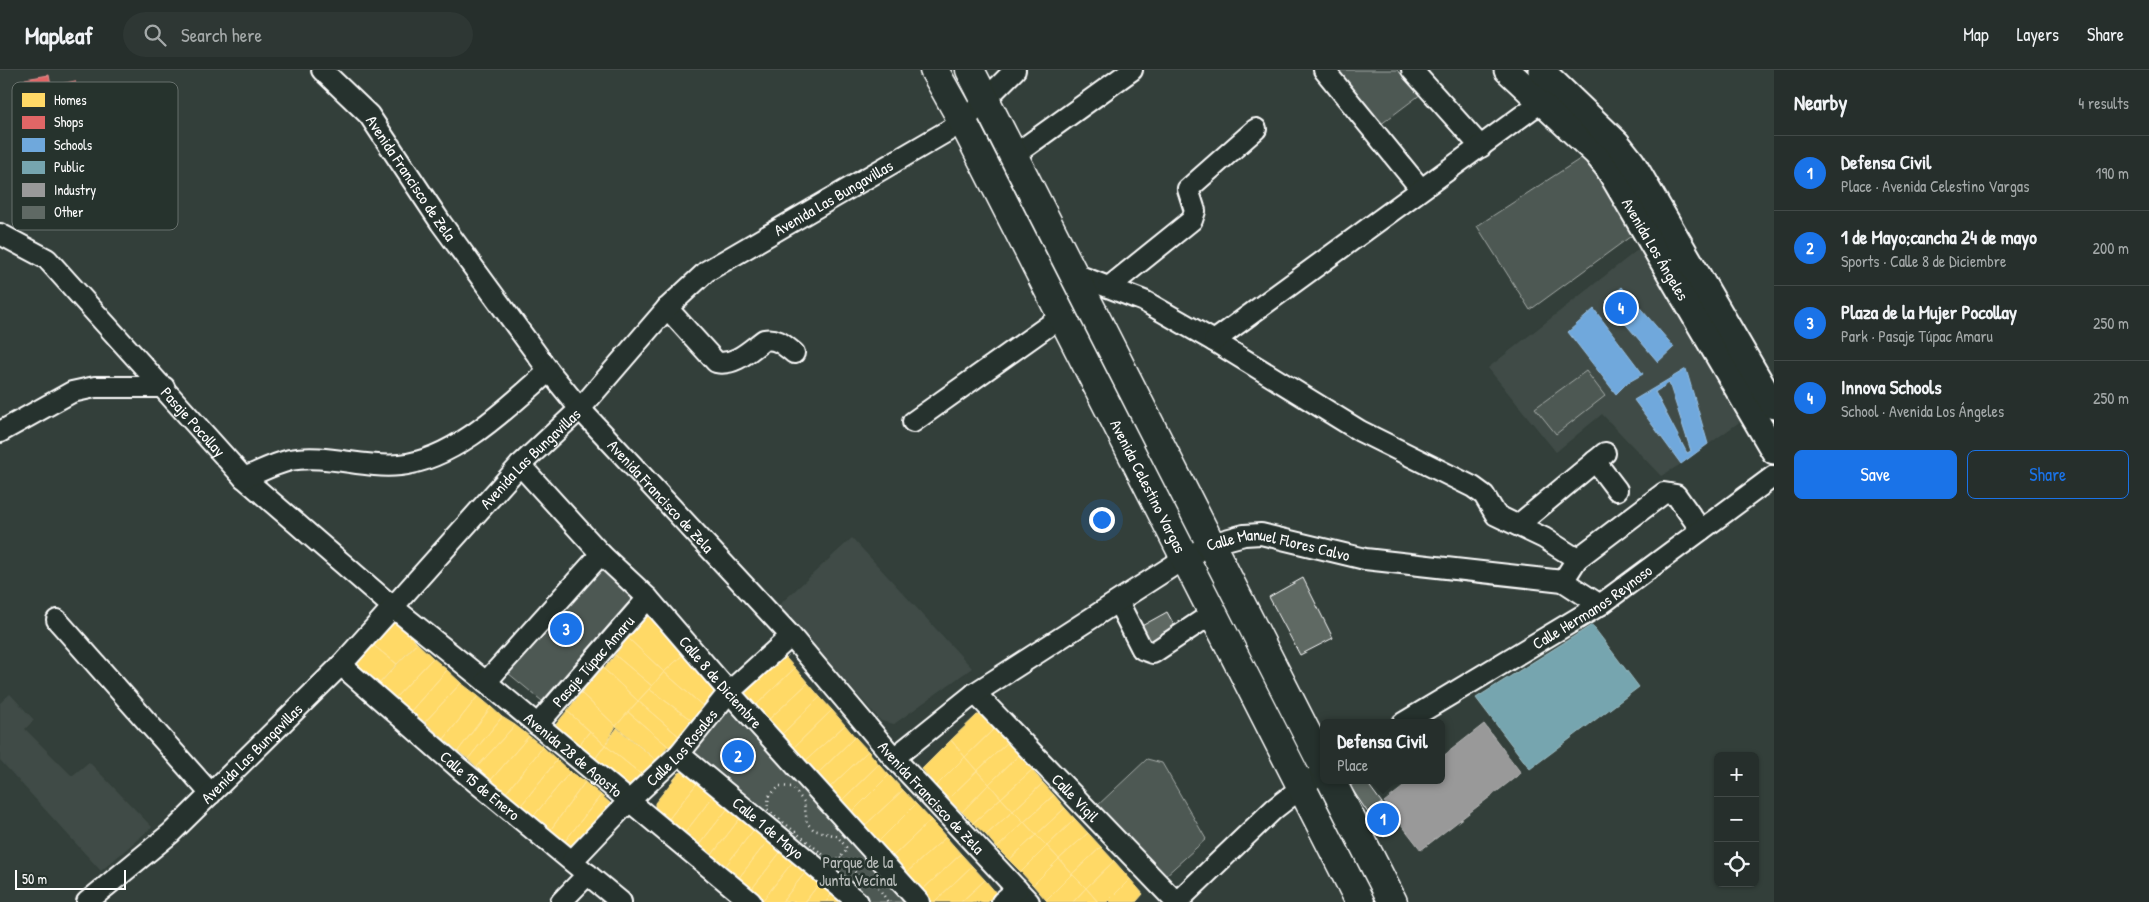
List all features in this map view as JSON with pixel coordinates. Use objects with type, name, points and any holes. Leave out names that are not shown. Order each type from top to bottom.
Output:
[{"type":"highway","name":"Avenida Celestino Vargas","points":[[934,70],[963,122],[1360,902]]},
{"type":"highway","name":"Avenida Celestino Vargas","points":[[970,70],[1320,760]]},
{"type":"highway","points":[[1030,255],[1056,240]]},
{"type":"highway","points":[[1333,784],[1393,902]]},
{"type":"main road","name":"Avenida Los Ángeles","points":[[1507,70],[1541,102],[1632,162],[1774,406]]},
{"type":"main road","name":"Avenida Los Ángeles","points":[[1541,70],[1594,136],[1608,168],[1774,451]]},
{"type":"street","name":"Avenida Francisco de Zela","points":[[322,70],[369,115],[441,223],[549,371],[580,409],[791,636],[894,758],[1023,895]]},
{"type":"street","name":"Avenida Las Bungavillas","points":[[87,902],[171,833],[342,665],[520,465],[580,409],[667,308],[707,271],[963,122],[1015,70]]},
{"type":"street","points":[[1013,156],[1132,70]]},
{"type":"street","points":[[1324,70],[1420,188]]},
{"type":"street","points":[[1412,70],[1481,147]]},
{"type":"street","points":[[1214,341],[1420,188],[1481,147],[1541,102]]},
{"type":"street","points":[[1109,287],[1192,220],[1194,211],[1188,189],[1256,129]]},
{"type":"street","name":"Pasaje Pocollay","points":[[0,234],[47,259],[244,478],[394,608]]},
{"type":"street","points":[[1072,273],[1144,301],[1214,341],[1360,431],[1473,487],[1484,495],[1496,515],[1544,538],[1577,559]]},
{"type":"street","points":[[667,308],[716,362],[726,364],[733,362],[764,340],[770,338],[778,340],[794,353]]},
{"type":"street","points":[[913,422],[1062,316]]},
{"type":"street","points":[[244,478],[292,460],[400,465],[423,459],[452,446],[486,425],[549,371]]},
{"type":"street","points":[[0,432],[72,392],[96,387],[164,387]]},
{"type":"street","points":[[1518,524],[1600,457],[1617,490]]},
{"type":"street","name":"Calle 8 de Diciembre","points":[[520,465],[601,554],[648,598],[729,692],[918,902]]},
{"type":"street","name":"Calle Hermanos Reynoso","points":[[1410,719],[1600,605],[1774,476]]},
{"type":"street","points":[[1563,581],[1577,559],[1664,493],[1676,495],[1701,530]]},
{"type":"street","name":"Calle Manuel Flores Calvo","points":[[894,758],[976,693],[1185,558],[1211,544],[1244,535],[1261,534],[1365,559],[1563,581],[1600,605]]},
{"type":"street","points":[[486,682],[601,554]]},
{"type":"street","name":"Pasaje Túpac Amaru","points":[[537,725],[648,598]]},
{"type":"street","points":[[1118,602],[1142,648],[1149,653],[1153,653],[1213,613]]},
{"type":"street","name":"Avenida 28 de Agosto","points":[[394,608],[751,902]]},
{"type":"street","points":[[57,620],[211,794]]},
{"type":"street","name":"Calle Los Rosales","points":[[572,861],[629,801],[679,754],[729,692],[791,636]]},
{"type":"street","name":"Calle 15 de Enero","points":[[342,665],[460,768],[622,902]]},
{"type":"street","name":"Calle Vigil","points":[[976,693],[1177,902]]},
{"type":"street","name":"Calle 1 de Mayo","points":[[679,754],[858,902]]},
{"type":"street","points":[[1177,902],[1274,808],[1320,771]]},
{"type":"street","points":[[561,902],[588,874]]},
{"type":"street","points":[[1002,902],[1023,895]]},
{"type":"path","points":[[780,786],[792,787],[804,802],[807,823],[814,830],[837,836],[846,847],[840,858],[836,862],[831,861],[767,809],[769,796],[780,786]]},
{"type":"path","points":[[840,858],[866,882],[876,884],[887,902]]},
{"type":"path","points":[[849,867],[866,859]]},
{"type":"path","points":[[848,874],[849,867]]},
{"type":"shaded area","points":[[1640,248],[1745,418],[1661,476],[1602,414],[1556,452],[1488,368]]},
{"type":"shaded area","points":[[852,538],[972,668],[894,724],[881,721],[778,606]]},
{"type":"shaded area","points":[[10,694],[34,720],[25,729],[72,776],[89,762],[152,827],[101,871],[0,760],[0,703]]},
{"type":"green space","points":[[1336,70],[1397,70],[1421,94],[1380,125]]},
{"type":"green space","points":[[1583,157],[1638,231],[1530,310],[1477,226]]},
{"type":"green space","points":[[1586,371],[1605,396],[1556,434],[1535,408]]},
{"type":"green space","points":[[596,553],[635,595],[542,701],[497,664]]},
{"type":"green space","name":"Parque de la Junta Vecinal","points":[[726,706],[910,902],[869,902],[689,750]]},
{"type":"green space","points":[[1147,759],[1162,763],[1206,839],[1164,877],[1097,806]]},
{"type":"building: Homes","points":[[650,614],[685,653],[664,672],[628,638]]},
{"type":"building: Homes","points":[[394,620],[417,643],[397,664],[373,645]]},
{"type":"building: Homes","points":[[628,638],[664,672],[652,686],[615,655]]},
{"type":"building: Homes","points":[[417,643],[433,658],[394,699],[379,684]]},
{"type":"building: Homes","points":[[373,645],[397,664],[379,684],[355,663]]},
{"type":"building: Homes","points":[[685,653],[718,691],[704,707],[664,672]]},
{"type":"building: Homes","points":[[615,655],[652,686],[638,701],[604,669]]},
{"type":"building: Homes","points":[[779,656],[785,657],[795,668],[753,708],[742,695],[742,690]]},
{"type":"building: Homes","points":[[433,658],[447,670],[410,712],[394,699]]},
{"type":"building: Homes","points":[[603,668],[638,701],[616,726],[581,693]]},
{"type":"building: Homes","points":[[795,668],[808,683],[765,723],[753,708]]},
{"type":"building: Homes","points":[[447,670],[461,683],[425,722],[410,712]]},
{"type":"building: Homes","points":[[664,672],[704,707],[694,722],[649,689]]},
{"type":"building: Homes","points":[[461,683],[478,696],[444,739],[425,722]]},
{"type":"building: Homes","points":[[808,683],[820,697],[778,738],[765,723]]},
{"type":"building: Homes","points":[[649,689],[694,722],[681,738],[638,701]]},
{"type":"building: Homes","points":[[581,693],[616,726],[605,745],[567,711]]},
{"type":"building: Homes","points":[[478,696],[491,707],[458,751],[444,739]]},
{"type":"building: Homes","points":[[820,697],[832,710],[790,751],[778,738]]},
{"type":"building: Homes","points":[[638,701],[681,738],[670,748],[628,712]]},
{"type":"building: Homes","points":[[491,707],[502,717],[468,759],[458,751]]},
{"type":"building: Homes","points":[[832,710],[845,725],[802,764],[790,751]]},
{"type":"building: Homes","points":[[567,711],[590,731],[578,746],[554,727]]},
{"type":"building: Homes","points":[[628,712],[668,746],[657,761],[616,726]]},
{"type":"building: Homes","points":[[977,715],[983,715],[995,728],[965,757],[951,740]]},
{"type":"building: Homes","points":[[502,717],[515,725],[477,767],[468,759]]},
{"type":"building: Homes","points":[[515,725],[529,736],[490,781],[477,767]]},
{"type":"building: Homes","points":[[845,725],[855,737],[814,777],[802,764]]},
{"type":"building: Homes","points":[[617,728],[657,761],[642,775],[605,745]]},
{"type":"building: Homes","points":[[995,728],[1008,742],[977,771],[965,757]]},
{"type":"building: Homes","points":[[590,731],[605,745],[595,759],[578,746]]},
{"type":"building: Homes","points":[[529,736],[543,747],[504,795],[490,781]]},
{"type":"building: Homes","points":[[855,737],[868,751],[827,790],[814,777]]},
{"type":"building: Homes","points":[[951,740],[965,757],[936,786],[922,769]]},
{"type":"building: Homes","points":[[1008,742],[1019,755],[989,784],[977,771]]},
{"type":"building: Homes","points":[[605,745],[642,775],[630,788],[595,759]]},
{"type":"building: Homes","points":[[543,747],[557,760],[519,808],[504,795]]},
{"type":"building: Homes","points":[[868,751],[879,764],[839,803],[827,790]]},
{"type":"building: Homes","points":[[1019,755],[1032,770],[1001,798],[989,784]]},
{"type":"building: Homes","points":[[965,757],[977,771],[948,799],[936,786]]},
{"type":"building: Homes","points":[[557,760],[570,772],[532,818],[519,808]]},
{"type":"building: Homes","points":[[879,764],[889,775],[850,814],[839,803]]},
{"type":"building: Homes","points":[[1032,770],[1043,783],[1013,811],[1001,798]]},
{"type":"building: Homes","points":[[685,771],[698,782],[668,820],[655,809],[655,803],[679,773]]},
{"type":"building: Homes","points":[[977,771],[989,784],[962,812],[948,799]]},
{"type":"building: Homes","points":[[570,772],[585,782],[549,832],[532,818]]},
{"type":"building: Homes","points":[[889,775],[903,790],[863,827],[850,814]]},
{"type":"building: Homes","points":[[585,782],[601,795],[565,841],[549,832]]},
{"type":"building: Homes","points":[[698,782],[714,795],[684,834],[668,820]]},
{"type":"building: Homes","points":[[1043,783],[1054,795],[1024,822],[1013,811]]},
{"type":"building: Homes","points":[[989,784],[1001,798],[973,823],[962,812]]},
{"type":"building: Homes","points":[[903,790],[916,804],[877,843],[863,827]]},
{"type":"building: Homes","points":[[601,795],[611,804],[575,848],[565,841]]},
{"type":"building: Homes","points":[[714,795],[729,807],[698,846],[684,834]]},
{"type":"building: Homes","points":[[1054,795],[1065,808],[1036,835],[1024,822]]},
{"type":"building: Homes","points":[[1001,798],[1013,811],[986,835],[973,823]]},
{"type":"building: Homes","points":[[916,804],[931,820],[891,858],[877,843]]},
{"type":"building: Homes","points":[[729,807],[741,817],[711,856],[698,846]]},
{"type":"building: Homes","points":[[1065,808],[1075,819],[1047,846],[1036,835]]},
{"type":"building: Homes","points":[[1013,811],[1024,822],[997,848],[986,835]]},
{"type":"building: Homes","points":[[741,817],[755,828],[724,868],[711,856]]},
{"type":"building: Homes","points":[[1075,819],[1088,833],[1059,859],[1047,846]]},
{"type":"building: Homes","points":[[931,820],[946,837],[905,874],[891,858]]},
{"type":"building: Homes","points":[[1024,822],[1036,835],[1009,860],[997,848]]},
{"type":"building: Homes","points":[[755,828],[769,839],[738,879],[724,868]]},
{"type":"building: Homes","points":[[1088,833],[1101,847],[1072,874],[1059,859]]},
{"type":"building: Homes","points":[[1036,835],[1047,846],[1021,872],[1009,860]]},
{"type":"building: Homes","points":[[946,837],[961,854],[920,892],[905,874]]},
{"type":"building: Homes","points":[[769,839],[782,850],[751,890],[738,879]]},
{"type":"building: Homes","points":[[1047,846],[1059,859],[1033,885],[1021,872]]},
{"type":"building: Homes","points":[[1101,847],[1114,861],[1086,888],[1072,874]]},
{"type":"building: Homes","points":[[782,850],[794,860],[763,900],[751,890]]},
{"type":"building: Homes","points":[[961,854],[972,866],[934,902],[928,902],[920,892]]},
{"type":"building: Homes","points":[[1059,859],[1072,874],[1046,900],[1033,885]]},
{"type":"building: Homes","points":[[794,860],[807,870],[782,902],[765,902],[763,900]]},
{"type":"building: Homes","points":[[1114,861],[1130,879],[1107,902],[1098,902],[1086,888]]},
{"type":"building: Homes","points":[[972,866],[985,880],[961,902],[934,902]]},
{"type":"building: Homes","points":[[807,870],[821,881],[805,902],[782,902]]},
{"type":"building: Homes","points":[[1072,874],[1086,888],[1073,902],[1048,902],[1046,900]]},
{"type":"building: Homes","points":[[1130,879],[1143,894],[1136,902],[1111,902],[1109,900]]},
{"type":"building: Homes","points":[[985,880],[997,894],[988,902],[961,902]]},
{"type":"building: Homes","points":[[821,881],[834,891],[826,902],[805,902]]},
{"type":"building: Homes","points":[[1086,888],[1098,902],[1073,902]]},
{"type":"building: Homes","points":[[834,891],[846,902],[826,902]]},
{"type":"building: Shops","points":[[49,75],[50,82],[26,82],[25,79]]},
{"type":"building: Schools","points":[[1622,287],[1674,347],[1658,362],[1606,301]]},
{"type":"building: Schools","points":[[1594,309],[1643,374],[1627,383],[1616,394],[1568,332]]},
{"type":"building: Schools","points":[[1686,369],[1708,444],[1681,464],[1634,400]],"holes":[[[1669,383],[1691,451],[1687,453],[1655,392]]]},
{"type":"building: Public","points":[[1592,625],[1639,687],[1530,769],[1476,698]]},
{"type":"building: Industry","points":[[1484,724],[1521,773],[1421,850],[1384,802],[1407,784],[1445,784],[1445,755]]},
{"type":"building: Other","points":[[1303,578],[1333,638],[1300,655],[1269,597]]},
{"type":"building: Other","points":[[1167,612],[1178,632],[1150,648],[1138,628]]},
{"type":"building: Other","points":[[1352,784],[1368,784],[1382,803],[1368,813],[1350,786]]},
{"type":"building: Other","points":[[1382,803],[1398,826],[1384,837],[1368,813]]},
{"type":"place","name":"Innova Schools","points":[[1621,308]]},
{"type":"place","name":"Plaza de la Mujer Pocollay","points":[[566,629]]},
{"type":"place","name":"1 de Mayo;cancha 24 de mayo","points":[[738,756]]},
{"type":"place","name":"Defensa Civil","points":[[1383,819]]}]
